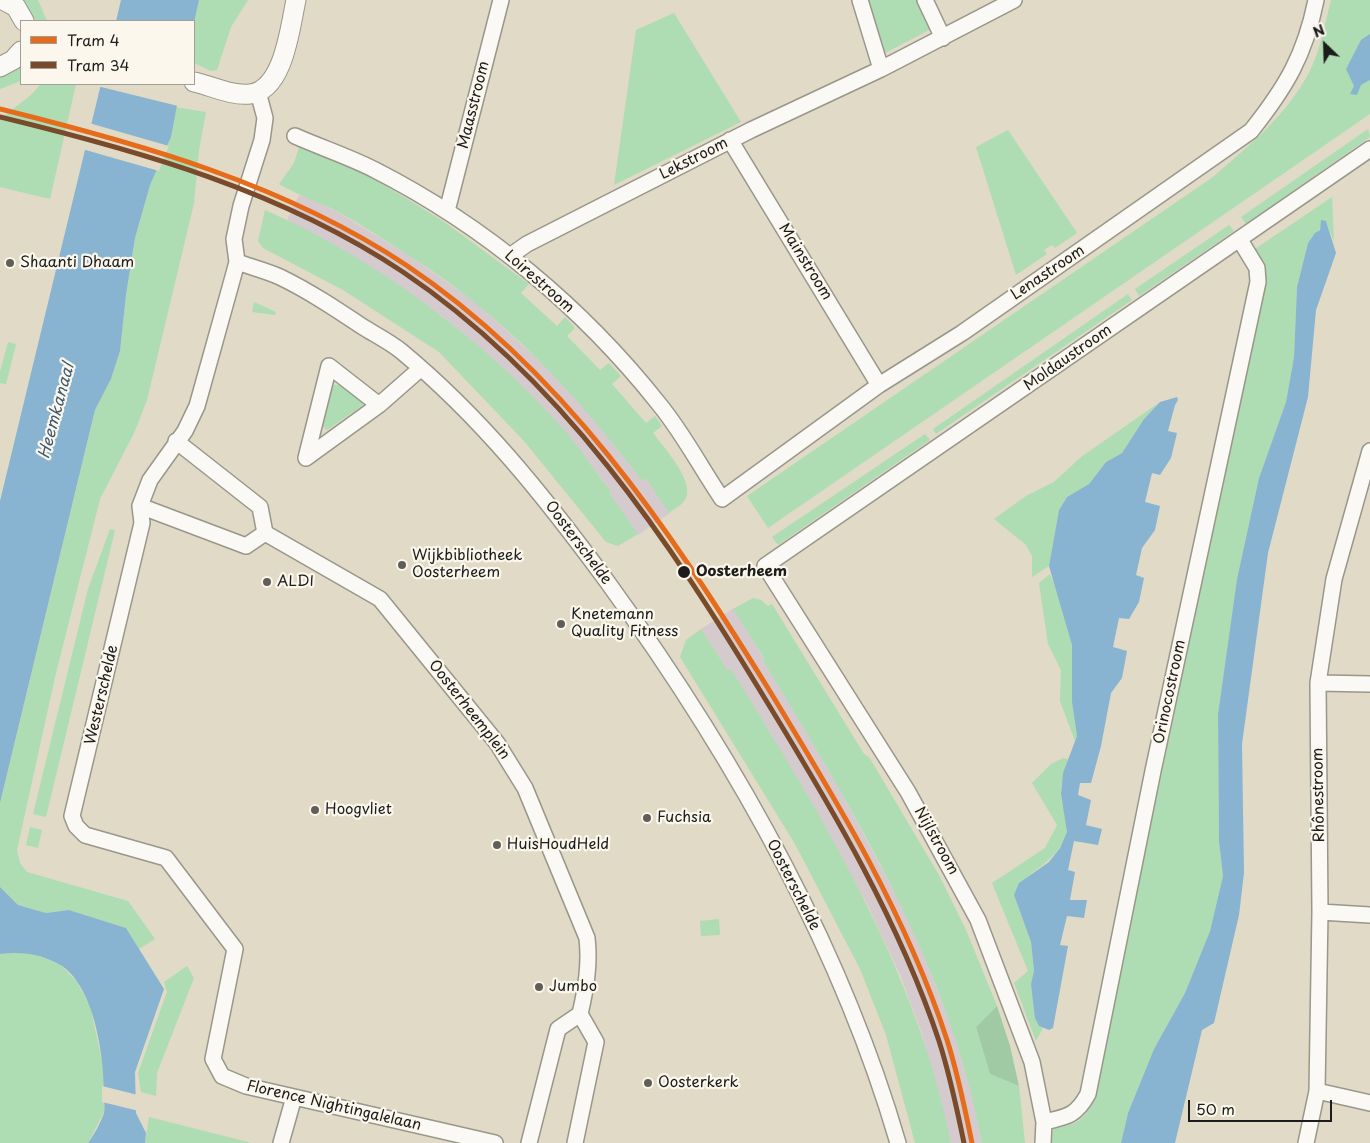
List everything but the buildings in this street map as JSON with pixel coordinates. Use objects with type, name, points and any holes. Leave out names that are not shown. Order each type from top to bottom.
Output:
[{"type":"street","points":[[3,0],[16,7],[23,20]]},
{"type":"street","points":[[201,84],[236,93],[258,92],[266,88],[277,75],[296,0]]},
{"type":"street","name":"Maasstroom","points":[[447,211],[501,0]]},
{"type":"street","points":[[860,0],[881,69]]},
{"type":"street","points":[[925,0],[943,38]]},
{"type":"street","name":"Lekstroom","points":[[510,256],[527,244],[730,140],[881,69],[1014,0]]},
{"type":"street","name":"Lenastroom","points":[[722,499],[880,385],[962,333],[1251,131],[1279,96],[1296,65],[1310,31],[1316,0]]},
{"type":"street","points":[[0,66],[13,60],[20,52]]},
{"type":"street","points":[[237,262],[234,238],[241,206],[262,140],[265,118],[258,92]]},
{"type":"street","name":"Loirestroom","points":[[295,136],[375,170],[447,211],[510,256],[567,305],[660,405],[722,499]]},
{"type":"street","name":"Mainstroom","points":[[730,140],[880,385]]},
{"type":"street","name":"Moldaustroom","points":[[765,566],[1370,149]]},
{"type":"street","name":"Orinocostroom","points":[[1044,1122],[1065,1118],[1080,1109],[1088,1094],[1155,762],[1258,282],[1257,268],[1240,240]]},
{"type":"street","name":"Oosterschelde","points":[[237,262],[278,276],[319,299],[400,350],[474,416],[534,484],[638,625],[699,717],[761,822],[831,958],[863,1039],[898,1143]]},
{"type":"street","name":"Westerschelde","points":[[213,1059],[235,950],[166,858],[85,835],[76,826],[72,816],[142,523],[140,506],[150,480],[176,441],[185,431],[197,406],[237,262]]},
{"type":"street","points":[[379,405],[329,366],[306,458],[379,405],[420,369]]},
{"type":"street","points":[[140,506],[246,546],[265,533],[260,507],[176,441]]},
{"type":"street","name":"Rhônestroom","points":[[1306,1143],[1317,1091],[1320,912],[1318,682],[1334,579],[1367,474],[1370,451]]},
{"type":"street","name":"Oosterheemplein","points":[[265,533],[380,598],[498,743],[525,788],[587,938],[589,956],[587,984],[580,1014]]},
{"type":"street","name":"Nijlstroom","points":[[765,566],[908,792],[978,920],[1032,1062],[1044,1122],[1043,1143]]},
{"type":"street","points":[[1318,682],[1370,684]]},
{"type":"street","points":[[1320,912],[1370,914]]},
{"type":"street","points":[[529,1143],[558,1030],[580,1014],[596,1042],[574,1143]]},
{"type":"street","name":"Florence Nightingalelaan","points":[[213,1059],[222,1076],[246,1086],[495,1143]]},
{"type":"street","points":[[1317,1091],[1370,1103]]},
{"type":"street","points":[[281,1143],[294,1097]]},
{"type":"shaded area","points":[[299,195],[306,196],[341,214],[410,256],[479,305],[550,371],[589,413],[642,480],[646,478],[670,513],[638,535],[609,493],[611,491],[565,432],[495,361],[442,316],[344,252],[287,220]]},
{"type":"shaded area","points":[[734,608],[840,790],[912,925],[952,1027],[975,1105],[982,1143],[951,1143],[922,1034],[901,977],[866,902],[771,734],[731,670],[728,671],[701,629]]},
{"type":"green space","points":[[20,0],[38,0],[47,20],[32,20]]},
{"type":"green space","points":[[199,0],[248,0],[231,27],[217,70],[211,71],[195,63],[195,20]]},
{"type":"green space","points":[[869,0],[916,0],[931,29],[885,53]]},
{"type":"green space","points":[[1331,0],[1370,0],[1370,114],[768,528],[747,496],[1213,177],[1250,145],[1284,110],[1309,74],[1320,43]]},
{"type":"green space","points":[[674,13],[741,122],[614,185],[636,30]]},
{"type":"green space","points":[[20,65],[20,81],[0,89],[0,76]]},
{"type":"green space","points":[[40,85],[76,85],[50,199],[0,187],[0,119],[31,95]]},
{"type":"green space","points":[[175,107],[206,112],[199,150],[194,203],[147,400],[135,431],[100,499],[55,677],[17,850],[20,863],[27,872],[128,901],[155,939],[139,949],[126,928],[69,910],[46,913],[18,905],[0,887],[0,803],[95,410],[111,379],[120,351],[135,238],[150,184],[171,137]]},
{"type":"green space","points":[[1368,129],[1370,137],[1246,224],[1241,217]]},
{"type":"green space","points":[[1008,130],[1077,233],[1055,248],[1052,245],[1044,250],[1047,254],[1016,275],[976,147]]},
{"type":"green space","points":[[299,147],[365,173],[443,221],[529,284],[521,293],[557,326],[565,317],[575,328],[567,336],[600,370],[609,363],[621,376],[612,384],[646,423],[655,416],[662,426],[653,433],[683,475],[687,493],[685,500],[669,513],[646,478],[642,481],[617,448],[564,386],[506,329],[475,303],[442,278],[358,223],[279,184],[294,163]]},
{"type":"green space","points":[[1332,197],[1334,242],[1326,221],[1308,243],[1297,287],[1294,357],[1286,402],[1259,478],[1237,579],[1218,714],[1219,842],[1223,876],[1210,931],[1185,993],[1154,1049],[1128,1113],[1121,1143],[1052,1143],[1053,1129],[1078,1121],[1086,1114],[1093,1101],[1264,285],[1265,273],[1255,249]]},
{"type":"green space","points":[[265,210],[347,252],[387,277],[427,305],[500,365],[565,431],[611,491],[609,493],[638,534],[618,546],[606,542],[524,441],[439,352],[343,290],[263,248],[258,241]]},
{"type":"green space","points":[[1229,225],[1234,231],[1139,296],[1135,289]]},
{"type":"green space","points":[[1128,294],[1132,300],[936,434],[933,429]]},
{"type":"green space","points":[[254,302],[276,312],[275,315],[252,312]]},
{"type":"green space","points":[[8,342],[16,344],[6,384],[0,383],[0,372]]},
{"type":"green space","points":[[334,385],[339,385],[362,400],[363,405],[327,430],[322,426],[331,388]]},
{"type":"green space","points":[[1160,402],[1144,419],[1122,453],[1106,462],[1089,484],[1067,497],[1059,510],[1049,566],[1032,577],[1032,556],[1026,545],[994,519],[1026,496],[1054,482],[1081,457]]},
{"type":"green space","points":[[925,434],[930,440],[778,545],[772,537]]},
{"type":"green space","points":[[110,529],[115,530],[46,817],[33,814],[88,589]]},
{"type":"green space","points":[[1050,574],[1058,592],[1072,645],[1072,702],[1077,736],[1075,741],[1060,701],[1061,670],[1048,644],[1039,583]]},
{"type":"green space","points":[[753,598],[761,600],[768,606],[772,604],[864,754],[869,757],[939,875],[966,930],[997,1006],[976,1027],[990,1074],[1019,1086],[1025,1143],[982,1143],[967,1078],[947,1015],[923,953],[895,892],[831,775],[763,660],[764,658],[733,609]]},
{"type":"green space","points":[[701,629],[728,671],[731,669],[765,725],[832,839],[863,897],[891,956],[915,1017],[936,1079],[951,1143],[915,1143],[886,1035],[860,969],[795,844],[680,657],[686,640]]},
{"type":"green space","points":[[1063,758],[1068,759],[1062,780],[1061,793],[1067,825],[1066,835],[1061,846],[1047,861],[1025,879],[1014,895],[1031,942],[1034,972],[1031,984],[1039,1026],[1043,1028],[1036,1041],[1014,983],[1028,971],[992,883],[1045,848],[1057,825],[1032,783],[1051,764]]},
{"type":"green space","points":[[30,827],[42,830],[38,848],[26,845]]},
{"type":"green space","points":[[719,919],[720,935],[701,936],[700,921]]},
{"type":"green space","points":[[19,951],[45,957],[63,967],[77,982],[90,1006],[104,1070],[104,1112],[88,1143],[0,1143],[0,954]]},
{"type":"green space","points":[[187,966],[194,978],[157,1073],[156,1096],[141,1092],[138,1073],[167,992],[164,982]]},
{"type":"green space","points":[[997,1006],[1010,1046],[1019,1086],[990,1074],[976,1027]]},
{"type":"green space","points":[[149,1117],[252,1143],[145,1143]]},
{"type":"water","points":[[121,0],[199,0],[195,20],[116,20]]},
{"type":"water","points":[[1370,34],[1370,80],[1361,85],[1357,95],[1350,94],[1354,86],[1346,69],[1361,40]]},
{"type":"water","name":"Heemkanaal","points":[[101,85],[181,85],[171,137],[150,185],[135,238],[120,351],[111,379],[95,410],[0,803],[0,501]]},
{"type":"water","points":[[1321,220],[1326,221],[1336,253],[1316,310],[1308,397],[1268,553],[1242,744],[1244,873],[1239,915],[1214,1023],[1202,1030],[1175,1143],[1121,1143],[1128,1113],[1154,1049],[1185,993],[1210,931],[1223,876],[1219,842],[1218,714],[1237,579],[1259,478],[1286,402],[1294,357],[1297,287],[1308,243],[1315,233],[1320,230]]},
{"type":"water","points":[[1177,397],[1178,400],[1168,431],[1177,433],[1171,458],[1160,475],[1152,473],[1145,502],[1160,506],[1155,530],[1142,548],[1136,575],[1144,578],[1139,602],[1129,619],[1119,618],[1113,647],[1127,651],[1122,678],[1111,693],[1101,746],[1091,783],[1080,783],[1078,795],[1091,800],[1086,825],[1102,829],[1098,845],[1074,841],[1068,870],[1075,872],[1070,900],[1087,900],[1084,918],[1067,916],[1060,945],[1068,946],[1053,1028],[1049,1030],[1039,1026],[1035,1018],[1031,984],[1034,971],[1031,942],[1014,895],[1019,883],[1049,862],[1060,848],[1067,832],[1061,794],[1063,773],[1077,736],[1072,702],[1072,645],[1049,566],[1059,510],[1067,497],[1089,484],[1106,462],[1122,453],[1144,419],[1160,402]]},
{"type":"water","points":[[0,887],[18,905],[46,913],[69,910],[126,928],[164,989],[135,1072],[136,1113],[146,1133],[145,1143],[88,1143],[104,1113],[102,1062],[90,1007],[82,990],[62,966],[32,954],[0,954]]},
{"type":"pier","points":[[98,85],[183,85],[178,106]]},
{"type":"pier","points":[[89,123],[169,146],[159,171],[82,149]]},
{"type":"pier","points":[[102,1086],[138,1095],[139,1111],[102,1102]]},
{"type":"tram line","name":"4","points":[[0,109],[158,152],[261,189],[311,211],[359,236],[406,265],[463,307],[515,353],[563,402],[608,455],[690,567],[766,685],[843,814],[890,902],[930,993],[955,1066],[972,1143]]},
{"type":"tram line","name":"34","points":[[0,117],[105,144],[209,177],[309,218],[357,243],[403,272],[460,315],[513,362],[562,412],[608,466],[651,523],[691,582],[730,641],[840,825],[884,909],[923,996],[947,1066],[964,1143]]},
{"type":"place","name":"Shaanti Dhaam","points":[[10,263]]},
{"type":"place","name":"Wijkbibliotheek Oosterheem","points":[[402,565]]},
{"type":"place","name":"Oosterheem","points":[[684,572]]},
{"type":"place","name":"ALDI","points":[[267,582]]},
{"type":"place","name":"Knetemann Quality Fitness","points":[[561,624]]},
{"type":"place","name":"Hoogvliet","points":[[315,810]]},
{"type":"place","name":"Fuchsia","points":[[647,818]]},
{"type":"place","name":"HuisHoudHeld","points":[[497,845]]},
{"type":"place","name":"Jumbo","points":[[539,987]]},
{"type":"place","name":"Oosterkerk","points":[[648,1083]]}]
